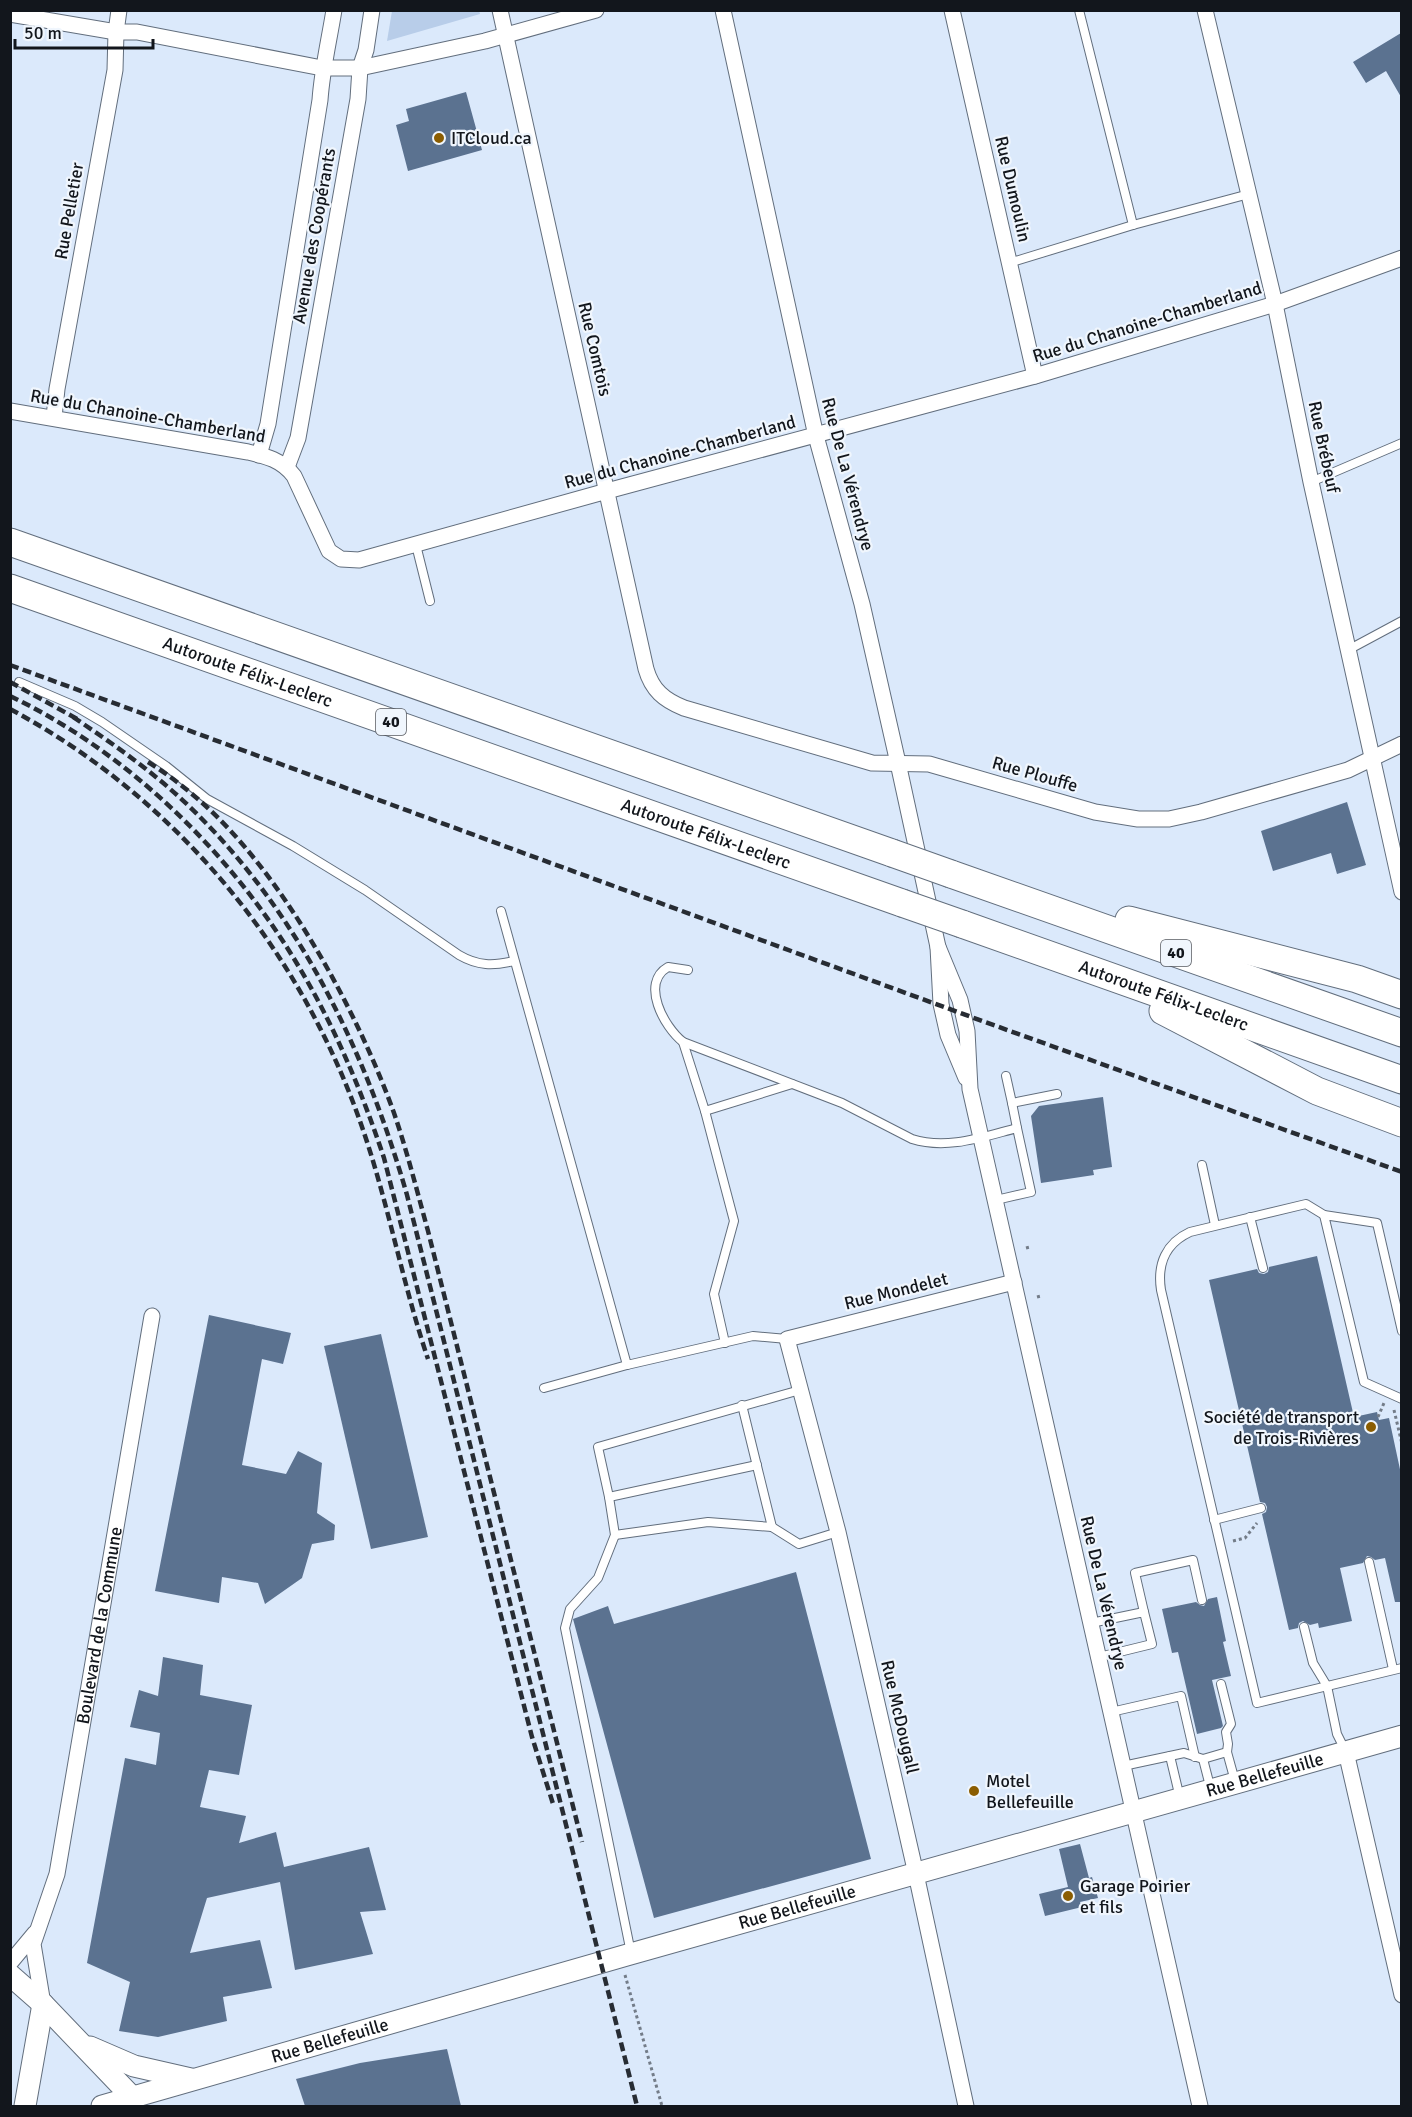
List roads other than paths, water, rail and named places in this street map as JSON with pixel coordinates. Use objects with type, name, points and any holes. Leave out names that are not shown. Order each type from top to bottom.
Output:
[{"type":"highway","name":"40","points":[[10,543],[1401,1033]]},
{"type":"highway","name":"Autoroute Félix-Leclerc","points":[[10,588],[1401,1080]]},
{"type":"highway","points":[[951,874],[1357,979],[1401,995]]},
{"type":"highway","points":[[1071,964],[1317,1091],[1401,1123]]},
{"type":"main road","name":"Rue Bellefeuille","points":[[102,2106],[628,1964],[916,1874],[1401,1736]]},
{"type":"main road","name":"Rue Bellefeuille","points":[[10,1975],[43,2004],[133,2098]]},
{"type":"main road","name":"Boulevard de la Commune","points":[[25,2106],[43,2004]]},
{"type":"main road","name":"Rue Bellefeuille","points":[[79,2041],[135,2066],[195,2080]]},
{"type":"street","name":"Rue Pelletier","points":[[54,417],[57,389],[115,70],[119,10]]},
{"type":"street","name":"Avenue des Coopérants","points":[[260,454],[270,412],[320,100],[322,68],[327,55],[334,10]]},
{"type":"street","name":"Avenue des Coopérants","points":[[287,467],[298,438],[358,99],[360,68],[366,50],[372,10]]},
{"type":"street","name":"Rue Comtois","points":[[501,10],[647,672],[658,693]]},
{"type":"street","points":[[10,14],[116,32],[137,32],[322,68],[360,68],[506,35],[596,10]]},
{"type":"street","name":"Rue De La Vérendrye","points":[[723,10],[816,436],[862,604],[938,947],[960,1000],[967,1031],[970,1089],[1200,2106]]},
{"type":"street","name":"Rue Dumoulin","points":[[952,10],[1035,376]]},
{"type":"street","name":"Rue Brébeuf","points":[[1205,10],[1275,304],[1311,482],[1398,864],[1401,892]]},
{"type":"street","name":"Rue du Chanoine-Chamberland","points":[[10,411],[260,454],[274,459],[287,467],[301,488],[325,546],[337,557],[352,560],[366,559],[607,491],[1035,376],[1275,304],[1401,258]]},
{"type":"street","name":"Rue Plouffe","points":[[658,693],[668,701],[684,708],[872,763],[929,764],[1095,812],[1128,818],[1158,820],[1201,812],[1348,770],[1401,744]]},
{"type":"street","name":"Rue Mondelet","points":[[787,1339],[1014,1282]]},
{"type":"street","name":"Boulevard de la Commune","points":[[43,2004],[33,1944],[57,1874],[152,1316]]},
{"type":"street","name":"Rue McDougall","points":[[787,1339],[838,1532],[966,2106]]},
{"type":"street","points":[[1346,1752],[1401,1995]]},
{"type":"street","name":"Boulevard de la Commune","points":[[10,1963],[37,1930]]},
{"type":"lane","points":[[1079,10],[1133,225]]},
{"type":"lane","points":[[1010,263],[1133,225],[1249,194]]},
{"type":"lane","points":[[1311,482],[1401,442]]},
{"type":"lane","points":[[416,545],[430,601]]},
{"type":"lane","points":[[1348,650],[1401,621]]},
{"type":"lane","points":[[19,682],[75,706],[102,722],[166,766],[207,799],[293,846],[365,890],[459,955],[472,962],[486,965],[514,961]]},
{"type":"lane","points":[[501,911],[627,1365]]},
{"type":"lane","points":[[688,970],[668,967],[658,975],[656,983],[659,1009],[665,1023],[682,1042],[842,1102],[921,1142],[943,1145],[1017,1128]]},
{"type":"lane","points":[[682,1042],[705,1111],[734,1221],[714,1294],[725,1343]]},
{"type":"lane","points":[[996,1200],[1031,1192],[1006,1076]]},
{"type":"lane","points":[[705,1111],[792,1084]]},
{"type":"lane","points":[[1012,1103],[1057,1094]]},
{"type":"lane","points":[[1202,1165],[1215,1226]]},
{"type":"lane","points":[[1369,1562],[1397,1669],[1257,1703],[1161,1290],[1160,1274],[1165,1254],[1178,1239],[1190,1232],[1306,1204],[1324,1215],[1377,1223],[1401,1331]]},
{"type":"lane","points":[[1324,1215],[1364,1382],[1401,1399]]},
{"type":"lane","points":[[1250,1217],[1263,1268]]},
{"type":"lane","points":[[544,1388],[627,1365],[753,1336],[787,1339]]},
{"type":"lane","points":[[628,1964],[565,1628],[570,1609],[598,1578],[615,1535],[598,1447],[800,1390]]},
{"type":"lane","points":[[742,1405],[772,1527]]},
{"type":"lane","points":[[609,1497],[757,1465]]},
{"type":"lane","points":[[1214,1520],[1261,1508]]},
{"type":"lane","points":[[615,1535],[708,1522],[772,1527],[799,1544],[838,1532]]},
{"type":"lane","points":[[1099,1657],[1152,1644],[1135,1573],[1193,1560],[1202,1600]]},
{"type":"lane","points":[[1091,1623],[1144,1612]]},
{"type":"lane","points":[[1305,1626],[1313,1663],[1327,1686],[1337,1734],[1346,1752]]},
{"type":"lane","points":[[1221,1684],[1231,1724],[1226,1732],[1227,1752],[1235,1782]]},
{"type":"lane","points":[[1111,1712],[1185,1695],[1199,1758],[1211,1790]]},
{"type":"lane","points":[[1123,1766],[1184,1753],[1199,1758],[1227,1752]]},
{"type":"lane","points":[[1170,1756],[1180,1798]]},
{"type":"railway","points":[[10,665],[1402,1172]]},
{"type":"railway","points":[[10,682],[79,720]]},
{"type":"railway","points":[[10,696],[54,719],[96,746],[174,810],[242,885],[272,925],[299,967],[336,1036],[357,1084],[384,1158],[532,1737],[554,1807]]},
{"type":"railway","points":[[10,709],[70,745],[126,786],[178,833],[225,884],[266,938],[303,997],[335,1059],[361,1124],[428,1359]]},
{"type":"railway","points":[[73,717],[156,777],[201,818],[238,858],[271,901],[301,946],[328,993],[372,1092],[407,1195],[637,2106]]},
{"type":"railway","points":[[148,762],[199,800],[230,830],[259,865],[314,945],[360,1031],[378,1073],[399,1127],[428,1231],[582,1842]]},
{"type":"place","name":"ITCloud.ca","points":[[439,138]]},
{"type":"place","name":"Société de transport de Trois-Rivières","points":[[1371,1427]]},
{"type":"place","name":"Motel Bellefeuille","points":[[974,1791]]},
{"type":"place","name":"Garage Poirier et fils","points":[[1068,1896]]}]
